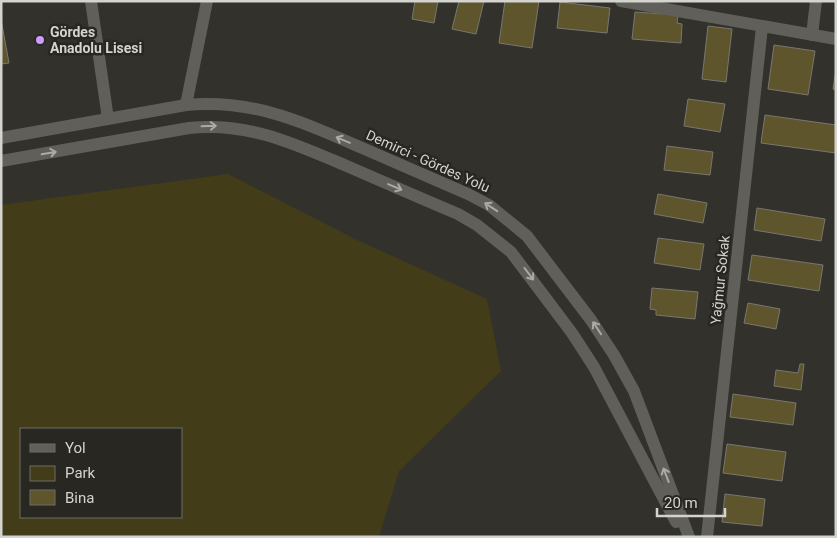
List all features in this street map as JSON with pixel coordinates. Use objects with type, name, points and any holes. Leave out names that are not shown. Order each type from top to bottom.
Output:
[{"type":"main road","points":[[91,1],[108,119]]},
{"type":"main road","points":[[186,105],[207,1]]},
{"type":"main road","points":[[621,1],[836,40]]},
{"type":"main road","points":[[812,35],[816,1]]},
{"type":"main road","name":"Yağmur Sokak","points":[[707,537],[762,27]]},
{"type":"main road","name":"Demirci - Gördes Yolu","points":[[1,138],[186,105],[211,103],[237,105],[290,117],[468,194],[509,220],[544,255],[614,355],[634,392],[689,537]]},
{"type":"main road","points":[[1,161],[189,128],[212,126],[234,128],[282,138],[458,214],[477,225],[511,252],[572,333],[594,367],[684,537]]},
{"type":"green space","points":[[228,174],[355,239],[487,299],[501,371],[399,471],[379,537],[1,537],[1,205]]},
{"type":"building","points":[[415,1],[438,1],[434,23],[412,19]]},
{"type":"building","points":[[459,1],[484,1],[476,34],[452,29]]},
{"type":"building","points":[[505,1],[539,1],[532,48],[499,43]]},
{"type":"building","points":[[560,2],[610,8],[607,33],[557,28]]},
{"type":"building","points":[[635,12],[678,15],[677,23],[682,24],[681,43],[632,39]]},
{"type":"building","points":[[1,19],[9,63],[1,64]]},
{"type":"building","points":[[708,26],[732,29],[726,82],[702,79]]},
{"type":"building","points":[[774,45],[815,51],[808,95],[768,89]]},
{"type":"building","points":[[836,69],[836,90],[833,89]]},
{"type":"building","points":[[688,99],[725,104],[720,132],[684,126]]},
{"type":"building","points":[[765,115],[836,125],[836,153],[761,143]]},
{"type":"building","points":[[667,146],[713,152],[710,175],[664,170]]},
{"type":"building","points":[[658,194],[707,203],[703,223],[654,214]]},
{"type":"building","points":[[757,208],[825,219],[821,241],[754,230]]},
{"type":"building","points":[[658,238],[704,244],[700,270],[654,263]]},
{"type":"building","points":[[752,255],[823,265],[819,291],[748,280]]},
{"type":"building","points":[[652,288],[698,292],[695,319],[656,315],[656,310],[650,309]]},
{"type":"building","points":[[748,303],[780,309],[776,329],[744,323]]},
{"type":"building","points":[[800,364],[804,364],[801,390],[774,386],[776,370],[798,373]]},
{"type":"building","points":[[733,394],[796,403],[793,425],[730,417]]},
{"type":"building","points":[[727,444],[786,452],[782,481],[723,473]]},
{"type":"building","points":[[725,494],[765,499],[762,526],[722,522]]},
{"type":"place","name":"Gördes Anadolu Lisesi","points":[[40,40]]}]
